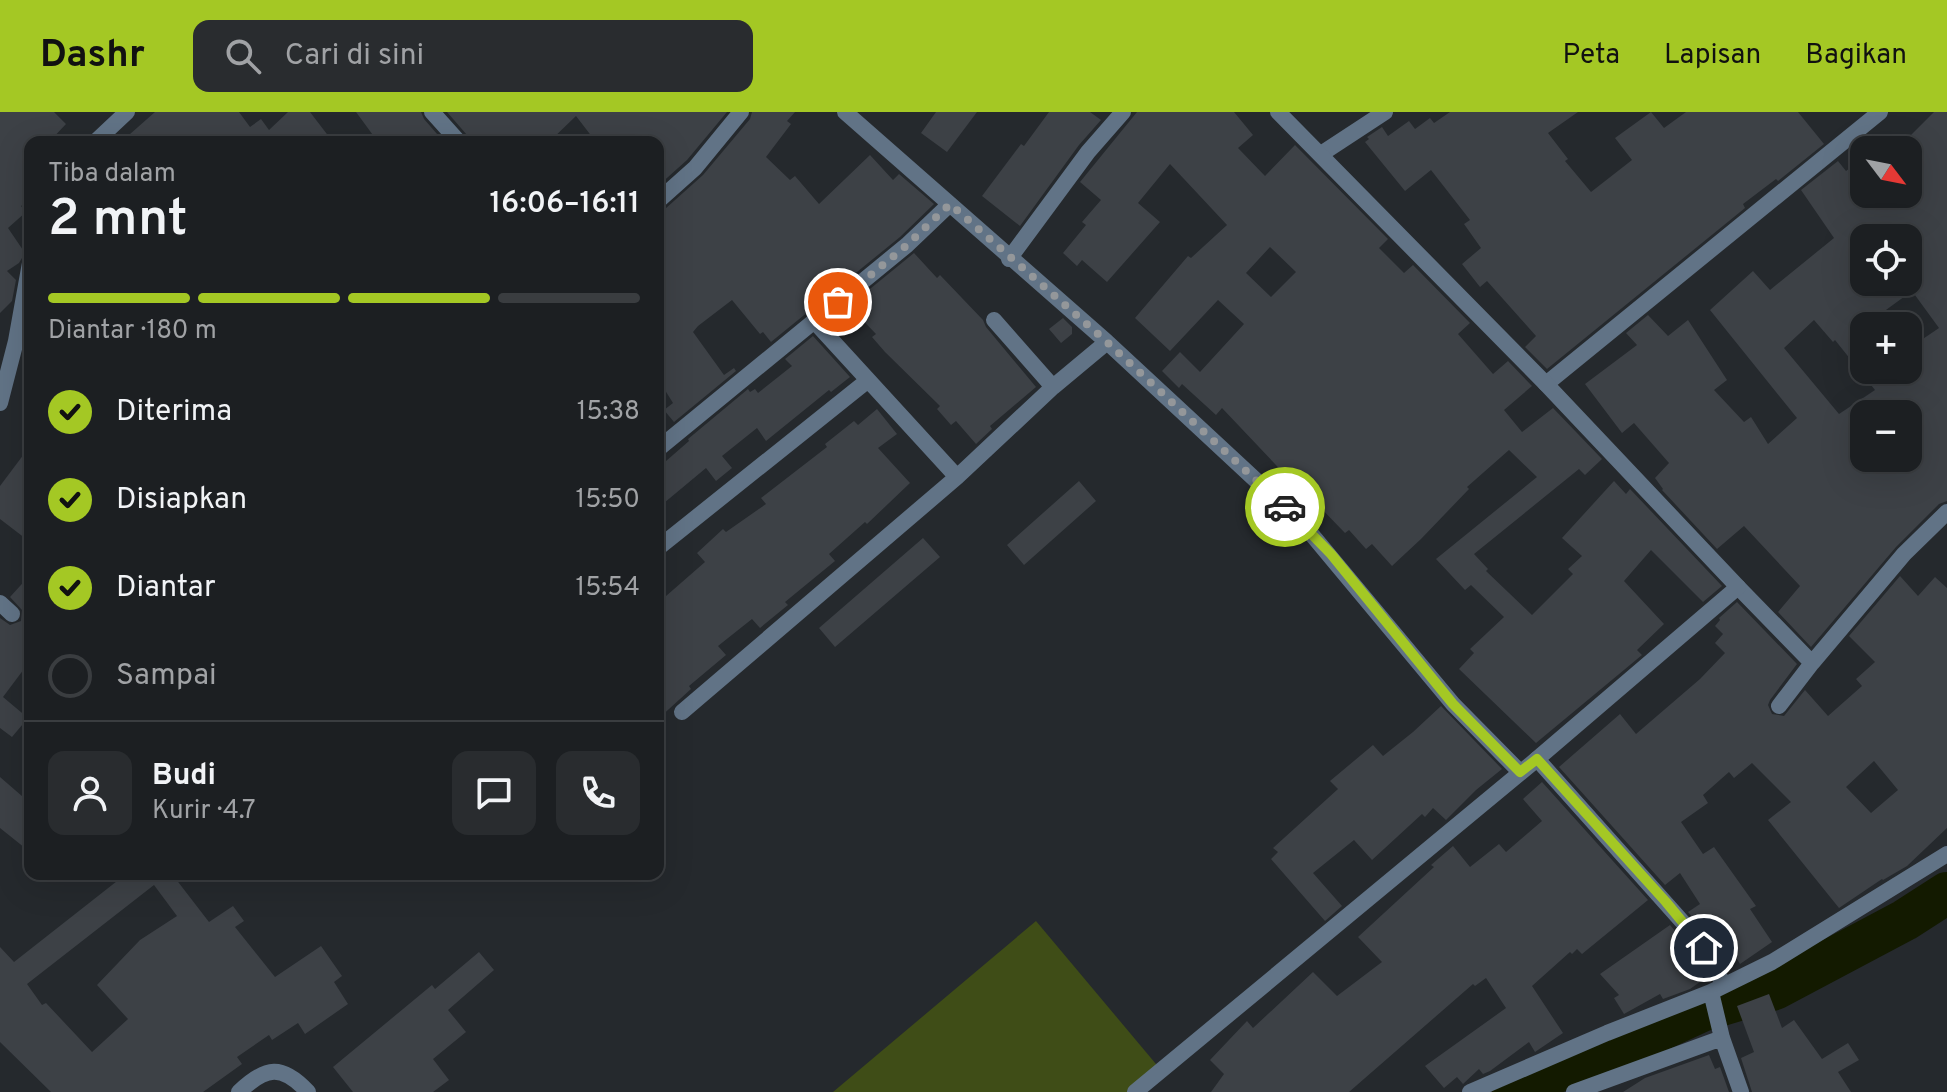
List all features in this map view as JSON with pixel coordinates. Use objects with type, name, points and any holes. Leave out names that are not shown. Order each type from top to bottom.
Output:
[{"type":"street","points":[[101,136],[127,112]]},
{"type":"street","points":[[432,112],[454,136]]},
{"type":"street","points":[[664,196],[695,168],[741,112]]},
{"type":"street","points":[[845,112],[1107,342],[1303,524],[1453,704],[1520,772]]},
{"type":"street","points":[[1009,259],[1088,152],[1123,112]]},
{"type":"street","points":[[1278,112],[1546,384],[1812,663]]},
{"type":"street","points":[[1321,154],[1385,112]]},
{"type":"street","points":[[1546,384],[1880,112]]},
{"type":"street","points":[[664,444],[907,245],[950,204]]},
{"type":"street","points":[[0,403],[24,296]]},
{"type":"street","points":[[994,320],[1053,387]]},
{"type":"street","points":[[815,322],[957,477]]},
{"type":"street","points":[[682,712],[957,477],[1053,387],[1107,342]]},
{"type":"street","points":[[664,543],[867,381]]},
{"type":"street","points":[[1779,706],[1904,554],[1947,512]]},
{"type":"street","points":[[1135,1092],[1537,759],[1738,587]]},
{"type":"street","points":[[1537,759],[1687,927],[1710,958],[1720,1034],[1741,1092]]},
{"type":"street","points":[[1470,1092],[1607,1033],[1716,993],[1947,854]]},
{"type":"street","points":[[1574,1092],[1720,1034]]},
{"type":"street","points":[[239,1092],[259,1076],[271,1071],[285,1072],[308,1092]]},
{"type":"green space","points":[[1036,921],[1161,1070],[1135,1092],[833,1092]]},
{"type":"building","points":[[0,112],[54,112],[66,124],[55,136],[24,136],[24,204],[21,206],[24,214],[8,228],[24,255],[19,263],[7,271],[16,280],[12,301],[0,313]]},
{"type":"building","points":[[155,112],[239,112],[250,127],[261,119],[269,130],[288,112],[310,112],[328,136],[128,136]]},
{"type":"building","points":[[356,112],[421,112],[439,136],[374,136]]},
{"type":"building","points":[[447,112],[727,112],[687,160],[664,181],[664,136],[591,136],[576,116],[555,136],[467,135]]},
{"type":"building","points":[[752,112],[795,112],[787,121],[791,124],[766,157],[790,180],[795,176],[819,204],[870,155],[893,180],[899,174],[934,204],[900,237],[771,342],[763,332],[760,334],[732,300],[698,326],[693,332],[724,375],[734,368],[736,371],[674,422],[664,410],[673,403],[664,389],[664,209],[703,175],[750,119]]},
{"type":"building","points":[[936,112],[977,112],[947,152],[921,133]]},
{"type":"building","points":[[1049,112],[1090,112],[1101,120],[1020,226],[982,196]]},
{"type":"building","points":[[1137,112],[1234,112],[1253,135],[1238,148],[1265,176],[1295,145],[1388,239],[1379,248],[1404,273],[1413,265],[1470,323],[1458,334],[1493,374],[1508,361],[1532,386],[1504,410],[1522,432],[1553,408],[1602,459],[1585,475],[1579,469],[1474,554],[1488,569],[1486,571],[1532,615],[1573,574],[1568,569],[1582,556],[1562,538],[1614,481],[1626,494],[1630,489],[1722,586],[1703,602],[1651,550],[1624,581],[1664,624],[1637,650],[1642,655],[1536,743],[1459,669],[1474,653],[1470,649],[1504,617],[1471,585],[1465,590],[1436,559],[1537,477],[1509,450],[1467,487],[1469,489],[1392,566],[1372,544],[1366,549],[1349,530],[1345,533],[1313,500],[1311,502],[1222,408],[1216,415],[1182,384],[1179,388],[1162,371],[1180,352],[1200,372],[1244,324],[1218,300],[1170,351],[1135,318],[1188,256],[1191,258],[1227,225],[1170,164],[1138,203],[1160,222],[1107,282],[1082,260],[1077,266],[1063,253],[1086,225],[1082,222],[1101,200],[1080,182]],"holes":[[[1270,247],[1296,272],[1271,297],[1246,273]]]},
{"type":"building","points":[[1450,112],[1578,112],[1548,133],[1568,159],[1565,161],[1591,192],[1632,160],[1615,138],[1651,112],[1664,128],[1686,112],[1798,112],[1824,144],[1743,204],[1745,208],[1547,369],[1525,347],[1536,336],[1487,281],[1480,287],[1462,264],[1481,248],[1464,224],[1470,220],[1431,170],[1405,191],[1365,142],[1369,139],[1367,137],[1382,127],[1388,136],[1409,121],[1415,129],[1430,118],[1434,123]]},
{"type":"building","points":[[1934,112],[1947,112],[1947,501],[1939,504],[1896,547],[1811,647],[1778,612],[1800,586],[1744,526],[1717,549],[1662,490],[1655,478],[1669,463],[1634,423],[1622,433],[1585,384],[1637,345],[1626,333],[1648,315],[1668,336],[1688,320],[1727,380],[1714,390],[1744,422],[1751,417],[1768,444],[1797,418],[1710,310],[1753,271],[1770,290],[1834,238],[1801,190],[1838,161],[1846,171],[1850,168],[1850,208],[1922,208],[1922,136],[1910,136]]},
{"type":"building","points":[[914,253],[983,320],[1036,387],[990,426],[992,429],[976,444],[956,421],[951,425],[937,409],[940,406],[885,352],[872,337],[876,334],[849,306]]},
{"type":"building","points":[[1063,318],[1072,327],[1072,334],[1061,343],[1049,329]]},
{"type":"building","points":[[813,336],[850,377],[766,441],[757,428],[722,456],[732,468],[716,481],[706,468],[664,503],[664,463],[748,389],[750,392],[755,389],[758,393],[792,366],[785,359]]},
{"type":"building","points":[[877,409],[897,434],[878,448],[910,483],[867,524],[865,522],[829,554],[835,561],[785,602],[788,605],[760,628],[752,619],[718,646],[726,655],[689,686],[691,689],[664,714],[664,598],[705,562],[697,553],[723,529],[726,532],[766,504],[761,498],[827,447],[825,444],[854,421],[858,425]]},
{"type":"building","points":[[24,454],[24,537],[0,519],[0,486]]},
{"type":"building","points":[[1079,481],[1096,501],[1024,565],[1007,545]]},
{"type":"building","points":[[923,538],[940,557],[835,647],[819,628]]},
{"type":"building","points":[[1900,576],[1918,596],[1935,577],[1947,588],[1947,828],[1907,866],[1839,908],[1768,820],[1791,802],[1752,763],[1734,778],[1729,772],[1703,795],[1708,803],[1681,822],[1703,854],[1714,847],[1756,906],[1750,909],[1772,942],[1740,964],[1737,959],[1726,966],[1713,941],[1688,912],[1700,904],[1680,873],[1665,885],[1559,767],[1620,714],[1636,734],[1700,679],[1725,653],[1715,643],[1723,634],[1715,626],[1719,618],[1737,602],[1797,664],[1770,700],[1768,705],[1772,714],[1784,716],[1805,690],[1828,716],[1862,686],[1856,679],[1875,662],[1849,636]],"holes":[[[1874,761],[1898,790],[1871,813],[1846,787]]]},
{"type":"building","points":[[24,582],[24,669],[3,697],[24,715],[24,723],[12,737],[0,728],[0,618],[10,625],[21,621],[22,610],[10,597]]},
{"type":"building","points":[[1441,706],[1502,769],[1446,820],[1433,808],[1425,817],[1422,814],[1372,860],[1354,840],[1313,873],[1342,906],[1325,921],[1271,859],[1278,852],[1273,848],[1338,789],[1330,781],[1373,745],[1383,756]]},
{"type":"building","points":[[0,777],[24,798],[24,847],[0,828]]},
{"type":"building","points":[[1542,782],[1648,900],[1582,954],[1577,949],[1572,954],[1570,952],[1532,986],[1563,1033],[1535,1052],[1529,1042],[1490,1071],[1483,1074],[1479,1069],[1463,1084],[1457,1077],[1444,1088],[1425,1066],[1506,1008],[1486,978],[1475,986],[1473,984],[1349,1092],[1211,1092],[1224,1074],[1210,1060],[1247,1021],[1253,1028],[1313,972],[1337,996],[1382,962],[1358,937],[1453,846],[1470,867],[1499,844],[1506,852],[1542,821],[1523,799]]},
{"type":"building","points":[[118,880],[177,880],[209,922],[233,906],[244,921],[235,927],[275,977],[321,946],[342,976],[334,982],[348,1004],[305,1034],[298,1023],[272,1040],[269,1035],[237,1057],[242,1064],[203,1092],[51,1092],[0,1042],[0,947],[14,962]],"holes":[[[154,885],[177,916],[140,940],[97,985],[128,1019],[92,1052],[46,1003],[42,1005],[27,984]]]},
{"type":"building","points":[[1670,925],[1695,954],[1707,977],[1690,989],[1663,999],[1660,994],[1624,1014],[1614,998],[1619,995],[1600,974]]},
{"type":"building","points":[[479,952],[494,970],[448,1010],[466,1032],[433,1059],[449,1080],[433,1092],[353,1092],[333,1067],[432,985],[435,989]]},
{"type":"building","points":[[1769,994],[1782,1028],[1794,1020],[1822,1059],[1848,1043],[1859,1060],[1838,1072],[1851,1092],[1752,1092],[1741,1058],[1754,1052],[1737,1006]]},
{"type":"building","points":[[1709,1055],[1715,1069],[1720,1067],[1729,1092],[1623,1092],[1645,1078]]},
{"type":"waterway","points":[[1513,1092],[1702,1011],[1775,989],[1905,920],[1947,893]]},
{"type":"way so far","points":[[838,302],[907,245],[950,204],[1107,342],[1285,507]]},
{"type":"route","points":[[1285,507],[1331,554],[1453,704],[1520,772],[1537,759],[1704,948]]}]
